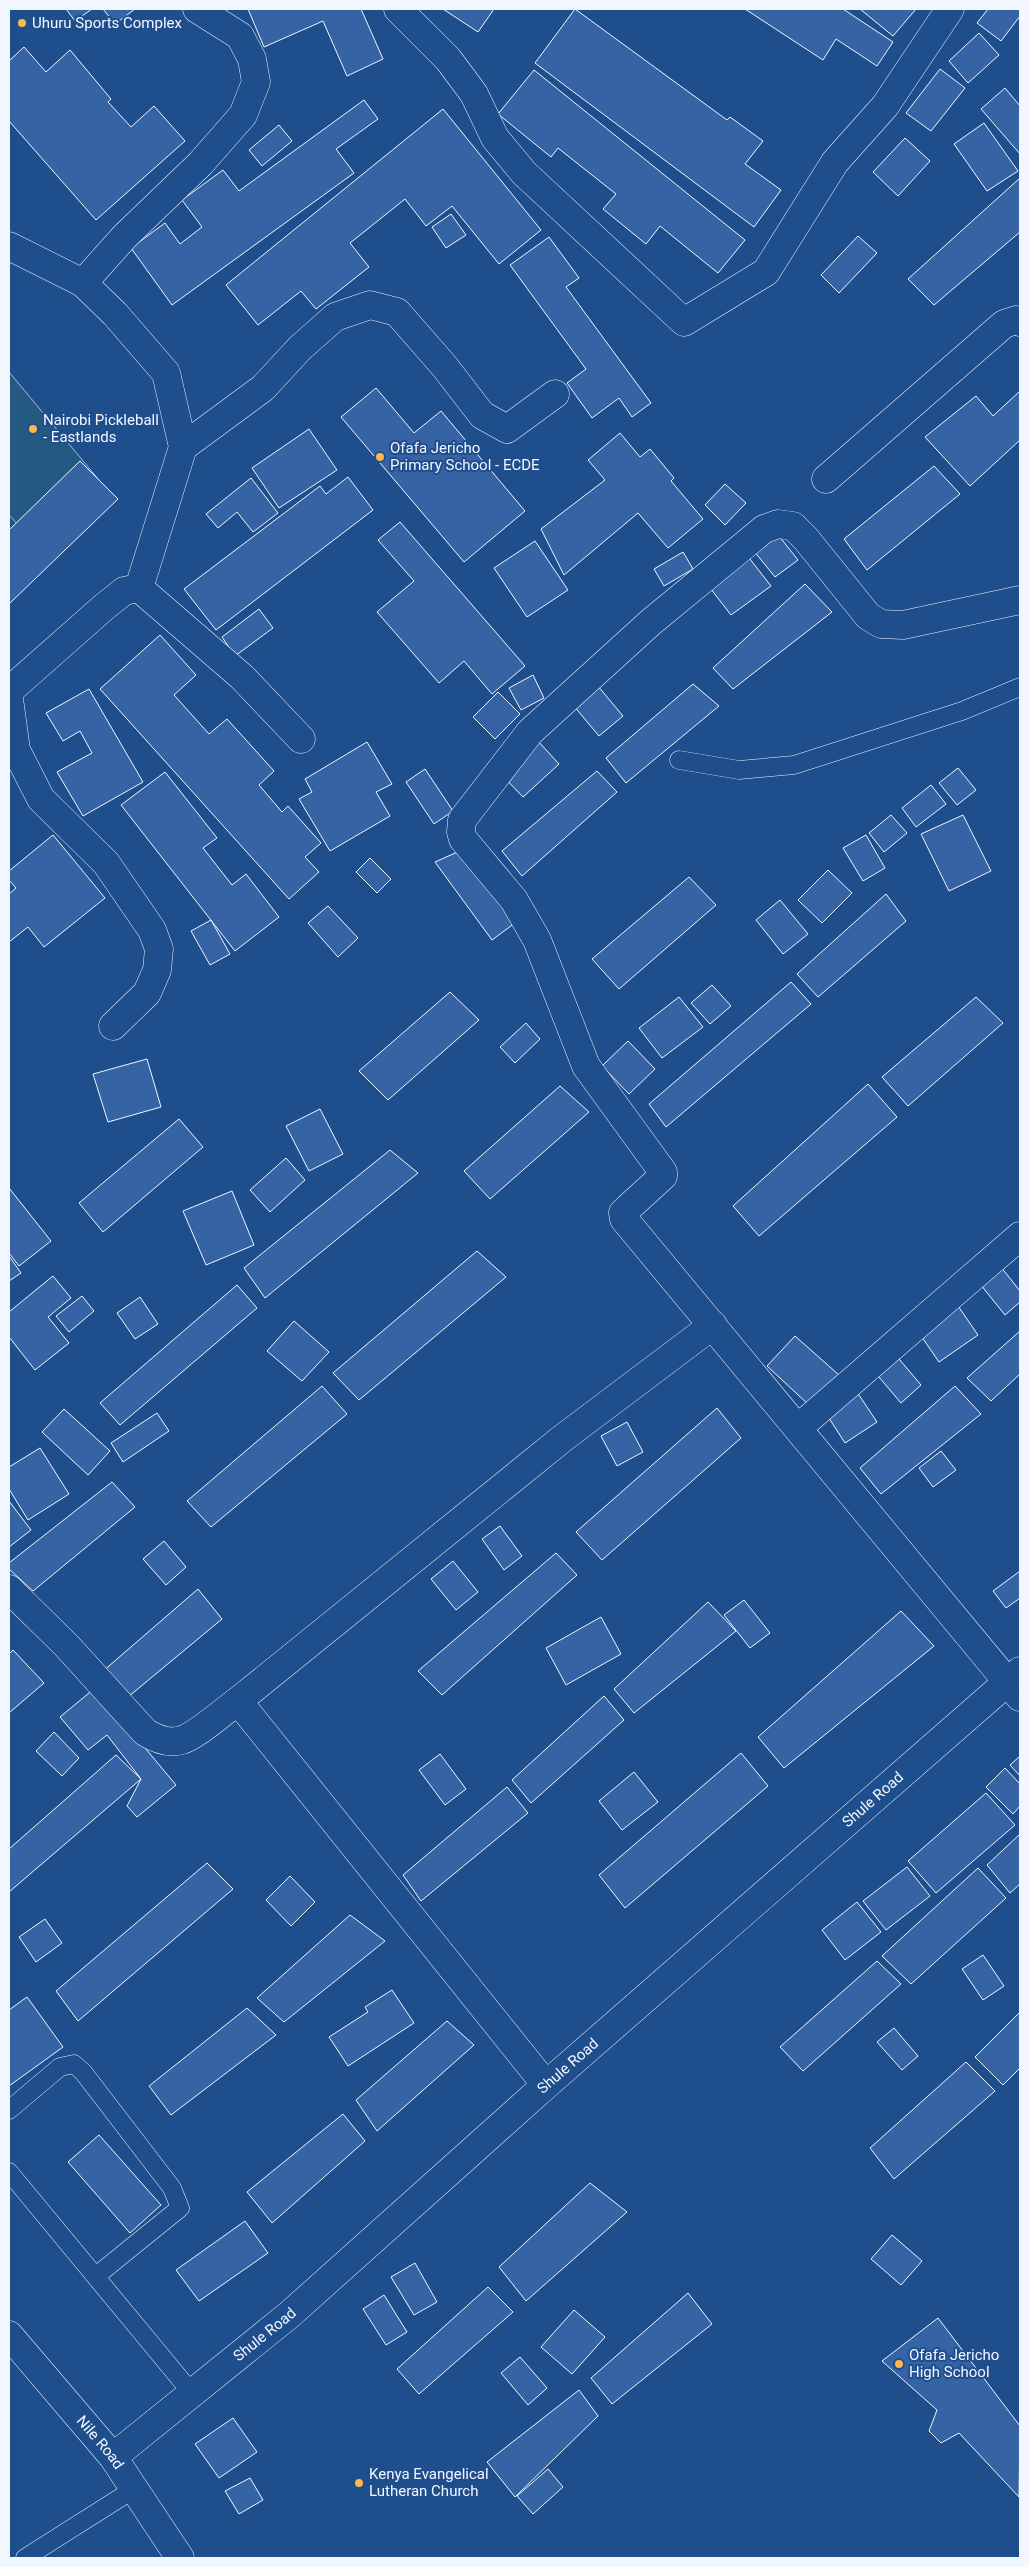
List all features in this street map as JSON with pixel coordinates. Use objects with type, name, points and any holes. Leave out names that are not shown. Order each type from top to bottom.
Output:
[{"type":"street","points":[[82,283],[125,236],[200,164],[243,115],[256,82],[252,60],[240,36],[197,9]]},
{"type":"street","points":[[398,9],[448,59],[474,94],[495,138],[524,173],[684,322],[766,272],[835,162],[885,106],[950,9]]},
{"type":"street","points":[[9,246],[82,283],[116,314],[166,373],[182,447],[139,588]]},
{"type":"street","points":[[182,447],[264,388],[300,348],[334,317],[370,305],[397,312],[445,367],[482,415],[508,429],[555,394]]},
{"type":"street","points":[[826,479],[1004,324],[1016,320],[1020,322]]},
{"type":"street","points":[[1016,1684],[798,1428],[624,1219],[623,1213],[663,1176],[663,1172],[586,1066],[537,940],[514,900],[463,839],[460,832],[462,820],[530,732],[651,622],[764,529],[778,524],[792,526],[806,539],[868,616],[881,624],[903,625],[1020,600]]},
{"type":"street","points":[[9,691],[117,596],[124,591],[139,588]]},
{"type":"street","points":[[139,588],[242,677],[300,739]]},
{"type":"street","points":[[9,699],[16,750],[42,799],[106,862],[152,930],[159,949],[157,970],[147,993],[113,1026]]},
{"type":"street","points":[[798,1428],[1020,1236]]},
{"type":"street","points":[[9,1590],[67,1646],[145,1732],[156,1739],[183,1740],[238,1701],[564,1438],[713,1325]]},
{"type":"street","name":"Shule Road","points":[[113,2457],[191,2392],[289,2316],[546,2085],[1016,1684]]},
{"type":"street","points":[[238,1701],[546,2085]]},
{"type":"street","name":"Nile Road","points":[[9,2335],[113,2457],[180,2558]]},
{"type":"lane","points":[[679,760],[739,770],[794,765],[953,714],[1020,687]]},
{"type":"lane","points":[[9,2110],[60,2067],[74,2064],[83,2072],[172,2188],[180,2208],[96,2276]]},
{"type":"lane","points":[[9,2172],[191,2392]]},
{"type":"lane","points":[[25,2558],[134,2490]]},
{"type":"shaded area","name":"Nairobi Pickleball - Eastlands","points":[[9,372],[104,486],[51,561],[9,515]]},
{"type":"building","points":[[66,9],[92,9],[75,21]]},
{"type":"building","points":[[103,9],[135,9],[115,24]]},
{"type":"building","points":[[248,9],[361,9],[383,59],[347,76],[323,21],[264,47]]},
{"type":"building","points":[[443,9],[494,9],[478,32]]},
{"type":"building","points":[[575,9],[727,120],[730,117],[763,141],[745,164],[781,190],[754,227],[535,63]]},
{"type":"building","points":[[745,9],[843,9],[893,42],[877,66],[836,39],[823,60]]},
{"type":"building","points":[[860,9],[916,9],[893,36]]},
{"type":"building","points":[[988,9],[1020,9],[1020,16],[1001,41],[977,23]]},
{"type":"building","points":[[979,33],[999,55],[968,83],[949,61]]},
{"type":"building","points":[[24,47],[46,72],[70,50],[111,99],[108,102],[131,127],[154,106],[185,141],[96,220],[9,121],[9,61]]},
{"type":"building","points":[[940,69],[965,88],[931,131],[906,113]]},
{"type":"building","points":[[534,70],[745,240],[718,273],[660,226],[646,244],[603,209],[616,194],[558,148],[551,157],[498,114]]},
{"type":"building","points":[[1005,88],[1020,106],[1020,154],[981,109]]},
{"type":"building","points":[[364,100],[378,119],[336,149],[354,173],[172,305],[131,248],[165,223],[180,244],[202,227],[182,200],[223,170],[239,191]]},
{"type":"building","points":[[443,109],[541,230],[499,264],[452,206],[426,226],[405,199],[350,243],[369,267],[316,309],[301,291],[258,325],[226,285]]},
{"type":"building","points":[[984,123],[1018,171],[987,191],[954,144]]},
{"type":"building","points":[[279,125],[292,141],[262,166],[249,150]]},
{"type":"building","points":[[905,138],[930,161],[898,196],[873,172]]},
{"type":"building","points":[[1020,178],[1020,232],[934,305],[908,279]]},
{"type":"building","points":[[451,214],[466,235],[446,248],[432,227]]},
{"type":"building","points":[[858,236],[877,253],[839,293],[821,275]]},
{"type":"building","points":[[549,237],[579,278],[566,287],[651,403],[632,417],[619,398],[592,418],[567,383],[586,369],[510,265]]},
{"type":"building","points":[[376,388],[414,433],[441,411],[525,511],[464,562],[341,417]]},
{"type":"building","points":[[1020,391],[1020,440],[970,486],[925,437],[976,396],[993,416]]},
{"type":"building","points":[[309,429],[337,470],[279,508],[252,468]]},
{"type":"building","points":[[620,433],[640,457],[650,449],[674,478],[671,481],[703,519],[668,548],[638,513],[564,575],[541,529],[605,480],[588,460]]},
{"type":"building","points":[[80,461],[118,499],[9,604],[9,530]]},
{"type":"building","points":[[934,466],[960,494],[867,570],[844,539]]},
{"type":"building","points":[[348,477],[373,510],[216,630],[184,589],[320,486],[326,494]]},
{"type":"building","points":[[251,478],[278,513],[253,532],[237,512],[218,528],[206,514]]},
{"type":"building","points":[[725,484],[746,503],[725,525],[705,505]]},
{"type":"building","points":[[400,522],[525,666],[492,694],[464,661],[439,683],[377,612],[414,581],[378,540]]},
{"type":"building","points":[[772,527],[798,560],[775,577],[749,545]]},
{"type":"building","points":[[535,541],[568,590],[527,617],[494,568]]},
{"type":"building","points":[[683,552],[693,569],[664,586],[654,569]]},
{"type":"building","points":[[746,554],[771,586],[731,615],[707,584]]},
{"type":"building","points":[[805,584],[832,612],[733,689],[713,668]]},
{"type":"building","points":[[259,609],[273,628],[235,656],[222,637]]},
{"type":"building","points":[[160,635],[196,675],[174,695],[209,734],[227,719],[274,771],[259,785],[282,812],[288,806],[321,843],[305,857],[319,872],[289,899],[100,689]]},
{"type":"building","points":[[533,675],[544,698],[521,710],[509,688]]},
{"type":"building","points":[[693,684],[719,706],[626,783],[606,758]]},
{"type":"building","points":[[597,685],[623,716],[599,736],[573,705]]},
{"type":"building","points":[[89,689],[143,782],[83,816],[57,772],[92,753],[80,731],[63,741],[46,713]]},
{"type":"building","points":[[498,692],[520,714],[495,739],[473,717]]},
{"type":"building","points":[[536,739],[559,764],[523,797],[500,773]]},
{"type":"building","points":[[367,742],[392,784],[376,792],[390,816],[330,851],[299,799],[312,792],[305,779]]},
{"type":"building","points":[[958,768],[976,790],[957,805],[939,783]]},
{"type":"building","points":[[425,769],[453,811],[434,824],[406,782]]},
{"type":"building","points":[[597,771],[617,792],[522,876],[502,851]]},
{"type":"building","points":[[165,772],[217,838],[203,848],[232,885],[246,874],[279,917],[235,951],[121,805]]},
{"type":"building","points":[[931,785],[946,804],[916,827],[902,808]]},
{"type":"building","points":[[891,815],[907,833],[884,852],[869,833]]},
{"type":"building","points":[[963,815],[991,871],[949,891],[921,834]]},
{"type":"building","points":[[53,835],[105,898],[44,947],[28,927],[9,942],[9,894],[16,888],[9,880],[9,871]]},
{"type":"building","points":[[866,835],[885,868],[863,881],[843,848]]},
{"type":"building","points":[[462,850],[519,920],[492,940],[435,862]]},
{"type":"building","points":[[370,858],[391,879],[377,893],[356,872]]},
{"type":"building","points":[[828,870],[852,893],[822,923],[798,900]]},
{"type":"building","points":[[689,877],[716,905],[619,989],[592,959]]},
{"type":"building","points":[[886,894],[906,921],[818,997],[797,974]]},
{"type":"building","points":[[780,900],[808,934],[783,954],[756,920]]},
{"type":"building","points":[[328,906],[358,938],[338,957],[308,923]]},
{"type":"building","points":[[211,920],[230,954],[210,965],[191,931]]},
{"type":"building","points":[[791,982],[811,1004],[666,1127],[649,1104]]},
{"type":"building","points":[[712,985],[731,1006],[710,1024],[691,1003]]},
{"type":"building","points":[[450,992],[479,1020],[388,1100],[359,1071]]},
{"type":"building","points":[[679,997],[703,1027],[662,1058],[639,1028]]},
{"type":"building","points":[[976,997],[1003,1023],[908,1106],[882,1077]]},
{"type":"building","points":[[526,1023],[540,1039],[515,1063],[500,1047]]},
{"type":"building","points":[[628,1041],[655,1069],[629,1094],[602,1066]]},
{"type":"building","points":[[147,1059],[161,1107],[108,1122],[93,1074]]},
{"type":"building","points":[[868,1084],[897,1117],[759,1236],[733,1206]]},
{"type":"building","points":[[560,1086],[589,1112],[490,1199],[464,1171]]},
{"type":"building","points":[[320,1109],[343,1154],[309,1171],[286,1126]]},
{"type":"building","points":[[179,1119],[203,1147],[103,1232],[79,1203]]},
{"type":"building","points":[[390,1150],[418,1173],[265,1298],[244,1268]]},
{"type":"building","points":[[286,1158],[305,1180],[270,1212],[250,1190]]},
{"type":"building","points":[[9,1188],[51,1241],[19,1266],[9,1253]]},
{"type":"building","points":[[232,1191],[254,1245],[206,1265],[183,1211]]},
{"type":"building","points":[[477,1251],[506,1277],[359,1400],[333,1373]]},
{"type":"building","points":[[9,1256],[21,1273],[9,1281]]},
{"type":"building","points":[[997,1262],[1020,1291],[1020,1302],[1005,1315],[976,1279]]},
{"type":"building","points":[[53,1276],[71,1298],[48,1317],[69,1343],[35,1370],[9,1337],[9,1312]]},
{"type":"building","points":[[237,1285],[257,1308],[120,1425],[100,1403]]},
{"type":"building","points":[[82,1296],[94,1311],[69,1332],[56,1316]]},
{"type":"building","points":[[140,1297],[158,1324],[135,1339],[117,1313]]},
{"type":"building","points":[[956,1303],[978,1335],[939,1362],[917,1330]]},
{"type":"building","points":[[294,1321],[329,1352],[302,1381],[267,1351]]},
{"type":"building","points":[[1020,1331],[1020,1374],[991,1401],[967,1378]]},
{"type":"building","points":[[795,1336],[839,1375],[810,1406],[767,1366]]},
{"type":"building","points":[[894,1353],[921,1385],[901,1403],[873,1370]]},
{"type":"building","points":[[322,1386],[347,1414],[211,1527],[187,1501]]},
{"type":"building","points":[[955,1386],[981,1414],[881,1494],[860,1468]]},
{"type":"building","points":[[857,1392],[877,1422],[845,1443],[825,1412]]},
{"type":"building","points":[[717,1408],[741,1438],[602,1560],[576,1532]]},
{"type":"building","points":[[64,1409],[110,1451],[88,1475],[42,1432]]},
{"type":"building","points":[[157,1413],[169,1431],[123,1462],[111,1443]]},
{"type":"building","points":[[627,1422],[643,1452],[617,1466],[601,1436]]},
{"type":"building","points":[[40,1448],[69,1494],[28,1520],[9,1489],[9,1467]]},
{"type":"building","points":[[941,1451],[956,1470],[933,1487],[919,1468]]},
{"type":"building","points":[[112,1482],[135,1507],[33,1591],[9,1569],[9,1563]]},
{"type":"building","points":[[9,1501],[31,1530],[9,1547]]},
{"type":"building","points":[[500,1526],[522,1556],[504,1570],[482,1539]]},
{"type":"building","points":[[164,1541],[186,1567],[166,1585],[143,1559]]},
{"type":"building","points":[[556,1553],[577,1575],[442,1695],[418,1671]]},
{"type":"building","points":[[453,1561],[478,1592],[456,1610],[431,1579]]},
{"type":"building","points":[[1020,1571],[1020,1598],[1006,1608],[993,1591]]},
{"type":"building","points":[[198,1589],[222,1619],[128,1697],[102,1672]]},
{"type":"building","points":[[744,1600],[770,1633],[750,1648],[724,1615]]},
{"type":"building","points":[[708,1602],[736,1631],[634,1713],[614,1689]]},
{"type":"building","points":[[901,1611],[934,1646],[784,1768],[758,1737]]},
{"type":"building","points":[[601,1617],[621,1654],[566,1685],[546,1648]]},
{"type":"building","points":[[13,1650],[44,1683],[9,1713],[9,1654]]},
{"type":"building","points":[[95,1688],[176,1785],[137,1817],[127,1806],[141,1779],[107,1735],[88,1750],[60,1717]]},
{"type":"building","points":[[604,1696],[624,1720],[531,1803],[512,1780]]},
{"type":"building","points":[[54,1732],[79,1758],[62,1776],[36,1751]]},
{"type":"building","points":[[741,1753],[768,1786],[625,1908],[599,1875]]},
{"type":"building","points":[[440,1754],[466,1789],[445,1805],[419,1770]]},
{"type":"building","points":[[116,1755],[141,1779],[9,1892],[9,1849]]},
{"type":"building","points":[[1020,1756],[1020,1776],[1010,1765]]},
{"type":"building","points":[[1005,1768],[1020,1784],[1020,1806],[1013,1814],[986,1787]]},
{"type":"building","points":[[634,1772],[658,1802],[622,1830],[599,1801]]},
{"type":"building","points":[[507,1787],[528,1813],[421,1901],[403,1875]]},
{"type":"building","points":[[986,1793],[1015,1825],[936,1893],[908,1861]]},
{"type":"building","points":[[1020,1834],[1020,1884],[1010,1893],[987,1865]]},
{"type":"building","points":[[207,1863],[233,1889],[78,2021],[56,1991]]},
{"type":"building","points":[[907,1867],[930,1896],[886,1930],[863,1901]]},
{"type":"building","points":[[978,1868],[1006,1898],[911,1984],[882,1956]]},
{"type":"building","points":[[290,1876],[315,1902],[291,1926],[266,1900]]},
{"type":"building","points":[[857,1902],[881,1932],[845,1960],[822,1930]]},
{"type":"building","points":[[350,1915],[385,1941],[284,2022],[257,1998]]},
{"type":"building","points":[[45,1919],[62,1943],[36,1962],[19,1937]]},
{"type":"building","points":[[983,1955],[1004,1986],[983,2000],[962,1969]]},
{"type":"building","points":[[877,1961],[901,1984],[803,2071],[780,2047]]},
{"type":"building","points":[[392,1990],[414,2023],[348,2066],[329,2037],[368,2012],[365,2007]]},
{"type":"building","points":[[27,1997],[63,2047],[9,2086],[9,2010]]},
{"type":"building","points":[[247,2008],[276,2035],[171,2115],[149,2086]]},
{"type":"building","points":[[1020,2012],[1020,2068],[1003,2085],[975,2057]]},
{"type":"building","points":[[447,2021],[474,2045],[377,2131],[356,2100]]},
{"type":"building","points":[[894,2028],[918,2056],[902,2070],[877,2042]]},
{"type":"building","points":[[966,2062],[995,2091],[894,2179],[870,2148]]},
{"type":"building","points":[[343,2114],[365,2141],[272,2223],[247,2192]]},
{"type":"building","points":[[99,2135],[161,2205],[130,2233],[68,2162]]},
{"type":"building","points":[[590,2183],[627,2212],[526,2301],[499,2267]]},
{"type":"building","points":[[245,2221],[268,2253],[199,2301],[176,2270]]},
{"type":"building","points":[[892,2235],[922,2261],[901,2285],[871,2259]]},
{"type":"building","points":[[415,2263],[437,2302],[414,2315],[391,2277]]},
{"type":"building","points":[[488,2287],[513,2312],[419,2394],[397,2369]]},
{"type":"building","points":[[688,2293],[712,2324],[612,2404],[591,2378]]},
{"type":"building","points":[[384,2295],[407,2332],[386,2345],[363,2309]]},
{"type":"building","points":[[574,2310],[605,2337],[572,2374],[541,2347]]},
{"type":"building","points":[[938,2318],[1020,2426],[1019,2497],[959,2433],[941,2443],[929,2431],[937,2410],[882,2361]]},
{"type":"building","points":[[520,2357],[547,2388],[528,2405],[501,2373]]},
{"type":"building","points":[[579,2390],[598,2416],[515,2497],[487,2462]]},
{"type":"building","points":[[233,2418],[257,2452],[219,2478],[195,2444]]},
{"type":"building","points":[[548,2469],[563,2487],[533,2514],[517,2496]]},
{"type":"building","points":[[250,2478],[263,2500],[239,2514],[225,2491]]},
{"type":"place","name":"Uhuru Sports Complex","points":[[22,23]]},
{"type":"place","name":"Nairobi Pickleball - Eastlands","points":[[33,429]]},
{"type":"place","name":"Ofafa Jericho Primary School - ECDE","points":[[380,457]]},
{"type":"place","name":"Ofafa Jericho High School","points":[[899,2364]]},
{"type":"place","name":"Kenya Evangelical Lutheran Church","points":[[359,2483]]}]
